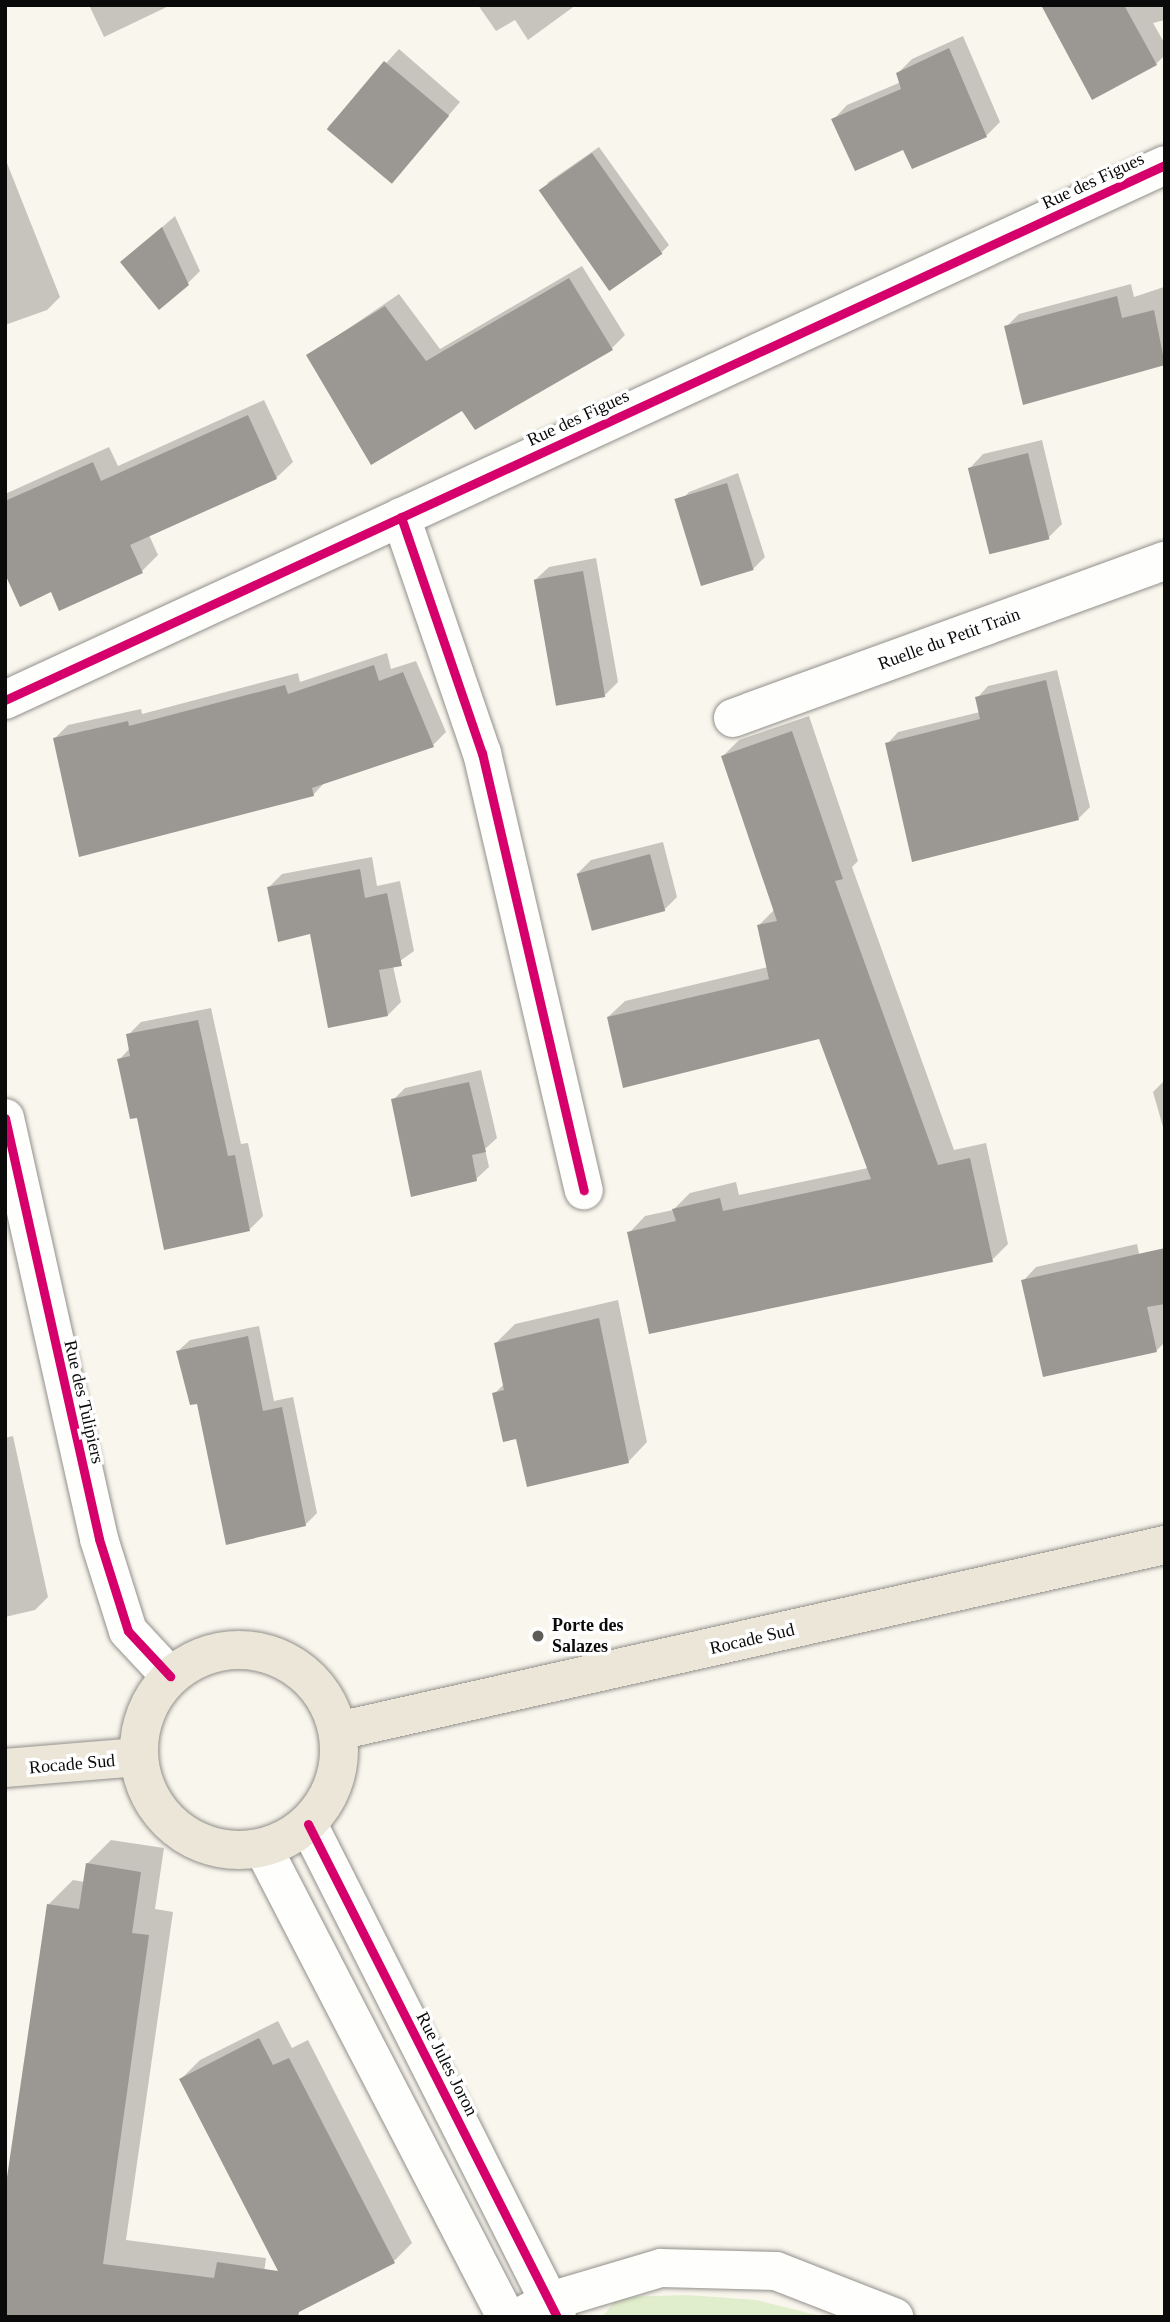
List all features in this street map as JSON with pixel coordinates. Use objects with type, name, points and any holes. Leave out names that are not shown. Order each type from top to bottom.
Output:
[{"type":"main road","name":"Rocade Sud","points":[[338,1731],[1165,1545]]},
{"type":"main road","points":[[224,1649],[255,1650],[284,1659],[309,1677],[328,1702],[338,1731],[339,1765],[329,1797],[308,1824],[263,1848],[229,1850],[195,1840],[167,1820],[147,1791],[138,1757],[141,1728],[152,1700],[170,1676],[195,1658],[224,1649]]},
{"type":"main road","name":"Rocade Sud","points":[[5,1768],[138,1757]]},
{"type":"street","name":"Rue des Figues","points":[[5,700],[1165,165]]},
{"type":"street","points":[[401,517],[482,753],[584,1190]]},
{"type":"street","name":"Ruelle du Petit Train","points":[[733,718],[1165,561]]},
{"type":"street","name":"Rue des Tulipiers","points":[[5,1118],[17,1235],[99,1539],[128,1631],[170,1676]]},
{"type":"street","name":"Rue Jules Joron","points":[[308,1824],[542,2312]]},
{"type":"street","points":[[263,1848],[506,2317]]},
{"type":"street","points":[[542,2312],[661,2269],[776,2271],[894,2317]]},
{"type":"green space","points":[[688,2295],[756,2300],[825,2317],[602,2317],[618,2297]]},
{"type":"building","points":[[1041,5],[1124,5],[1157,65],[1092,100]]},
{"type":"building","points":[[949,48],[987,137],[912,169],[903,150],[855,171],[831,119],[901,89],[896,73]]},
{"type":"building","points":[[384,61],[449,116],[392,184],[327,129]]},
{"type":"building","points":[[592,153],[663,254],[609,291],[539,190]]},
{"type":"building","points":[[162,227],[189,285],[159,310],[120,262]]},
{"type":"building","points":[[569,278],[613,350],[475,430],[462,411],[371,465],[306,355],[385,306],[426,361]]},
{"type":"building","points":[[1117,296],[1122,318],[1154,310],[1165,365],[1023,405],[1004,326]]},
{"type":"building","points":[[248,415],[277,479],[130,545],[143,573],[59,611],[51,592],[20,607],[5,574],[5,501],[93,462],[101,481]]},
{"type":"building","points":[[1028,453],[1050,539],[989,554],[968,468]]},
{"type":"building","points":[[727,483],[754,570],[701,586],[674,499]]},
{"type":"building","points":[[583,571],[605,697],[556,706],[534,580]]},
{"type":"building","points":[[374,665],[379,681],[403,672],[434,747],[312,788],[314,796],[79,857],[53,738],[128,721],[129,726],[285,685],[288,694]]},
{"type":"building","points":[[1046,680],[1079,820],[912,862],[885,743],[980,719],[975,697]]},
{"type":"building","points":[[792,731],[843,879],[835,881],[938,1165],[970,1158],[993,1262],[649,1334],[627,1232],[676,1221],[672,1209],[720,1198],[723,1211],[871,1179],[819,1039],[623,1088],[607,1017],[769,979],[757,925],[777,921],[721,756]]},
{"type":"building","points":[[650,854],[665,911],[592,931],[577,874]]},
{"type":"building","points":[[360,869],[365,898],[387,893],[402,966],[379,970],[388,1016],[328,1028],[310,934],[278,942],[267,887]]},
{"type":"building","points":[[198,1020],[228,1156],[235,1155],[250,1231],[164,1250],[137,1118],[130,1119],[117,1059],[130,1056],[126,1034]]},
{"type":"building","points":[[469,1082],[486,1152],[472,1155],[477,1181],[411,1197],[391,1099]]},
{"type":"building","points":[[1165,1248],[1165,1304],[1147,1307],[1157,1352],[1043,1377],[1021,1280]]},
{"type":"building","points":[[599,1318],[629,1463],[527,1487],[516,1439],[503,1442],[492,1393],[504,1390],[494,1343]]},
{"type":"building","points":[[248,1336],[263,1411],[282,1407],[306,1526],[226,1545],[197,1404],[190,1405],[176,1351]]},
{"type":"building","points":[[86,1863],[141,1872],[132,1933],[149,1935],[103,2264],[214,2278],[217,2262],[278,2271],[179,2079],[259,2038],[273,2065],[289,2058],[395,2263],[299,2312],[298,2317],[5,2317],[5,2191],[47,1904],[79,1909]]},
{"type":"cycle path","points":[[5,700],[1165,165]]},
{"type":"cycle path","points":[[401,517],[482,753],[584,1190]]},
{"type":"cycle path","points":[[5,1118],[99,1539],[128,1631],[170,1676]]},
{"type":"cycle path","points":[[308,1824],[557,2317]]},
{"type":"place","name":"Porte des Salazes","points":[[538,1636]]}]
